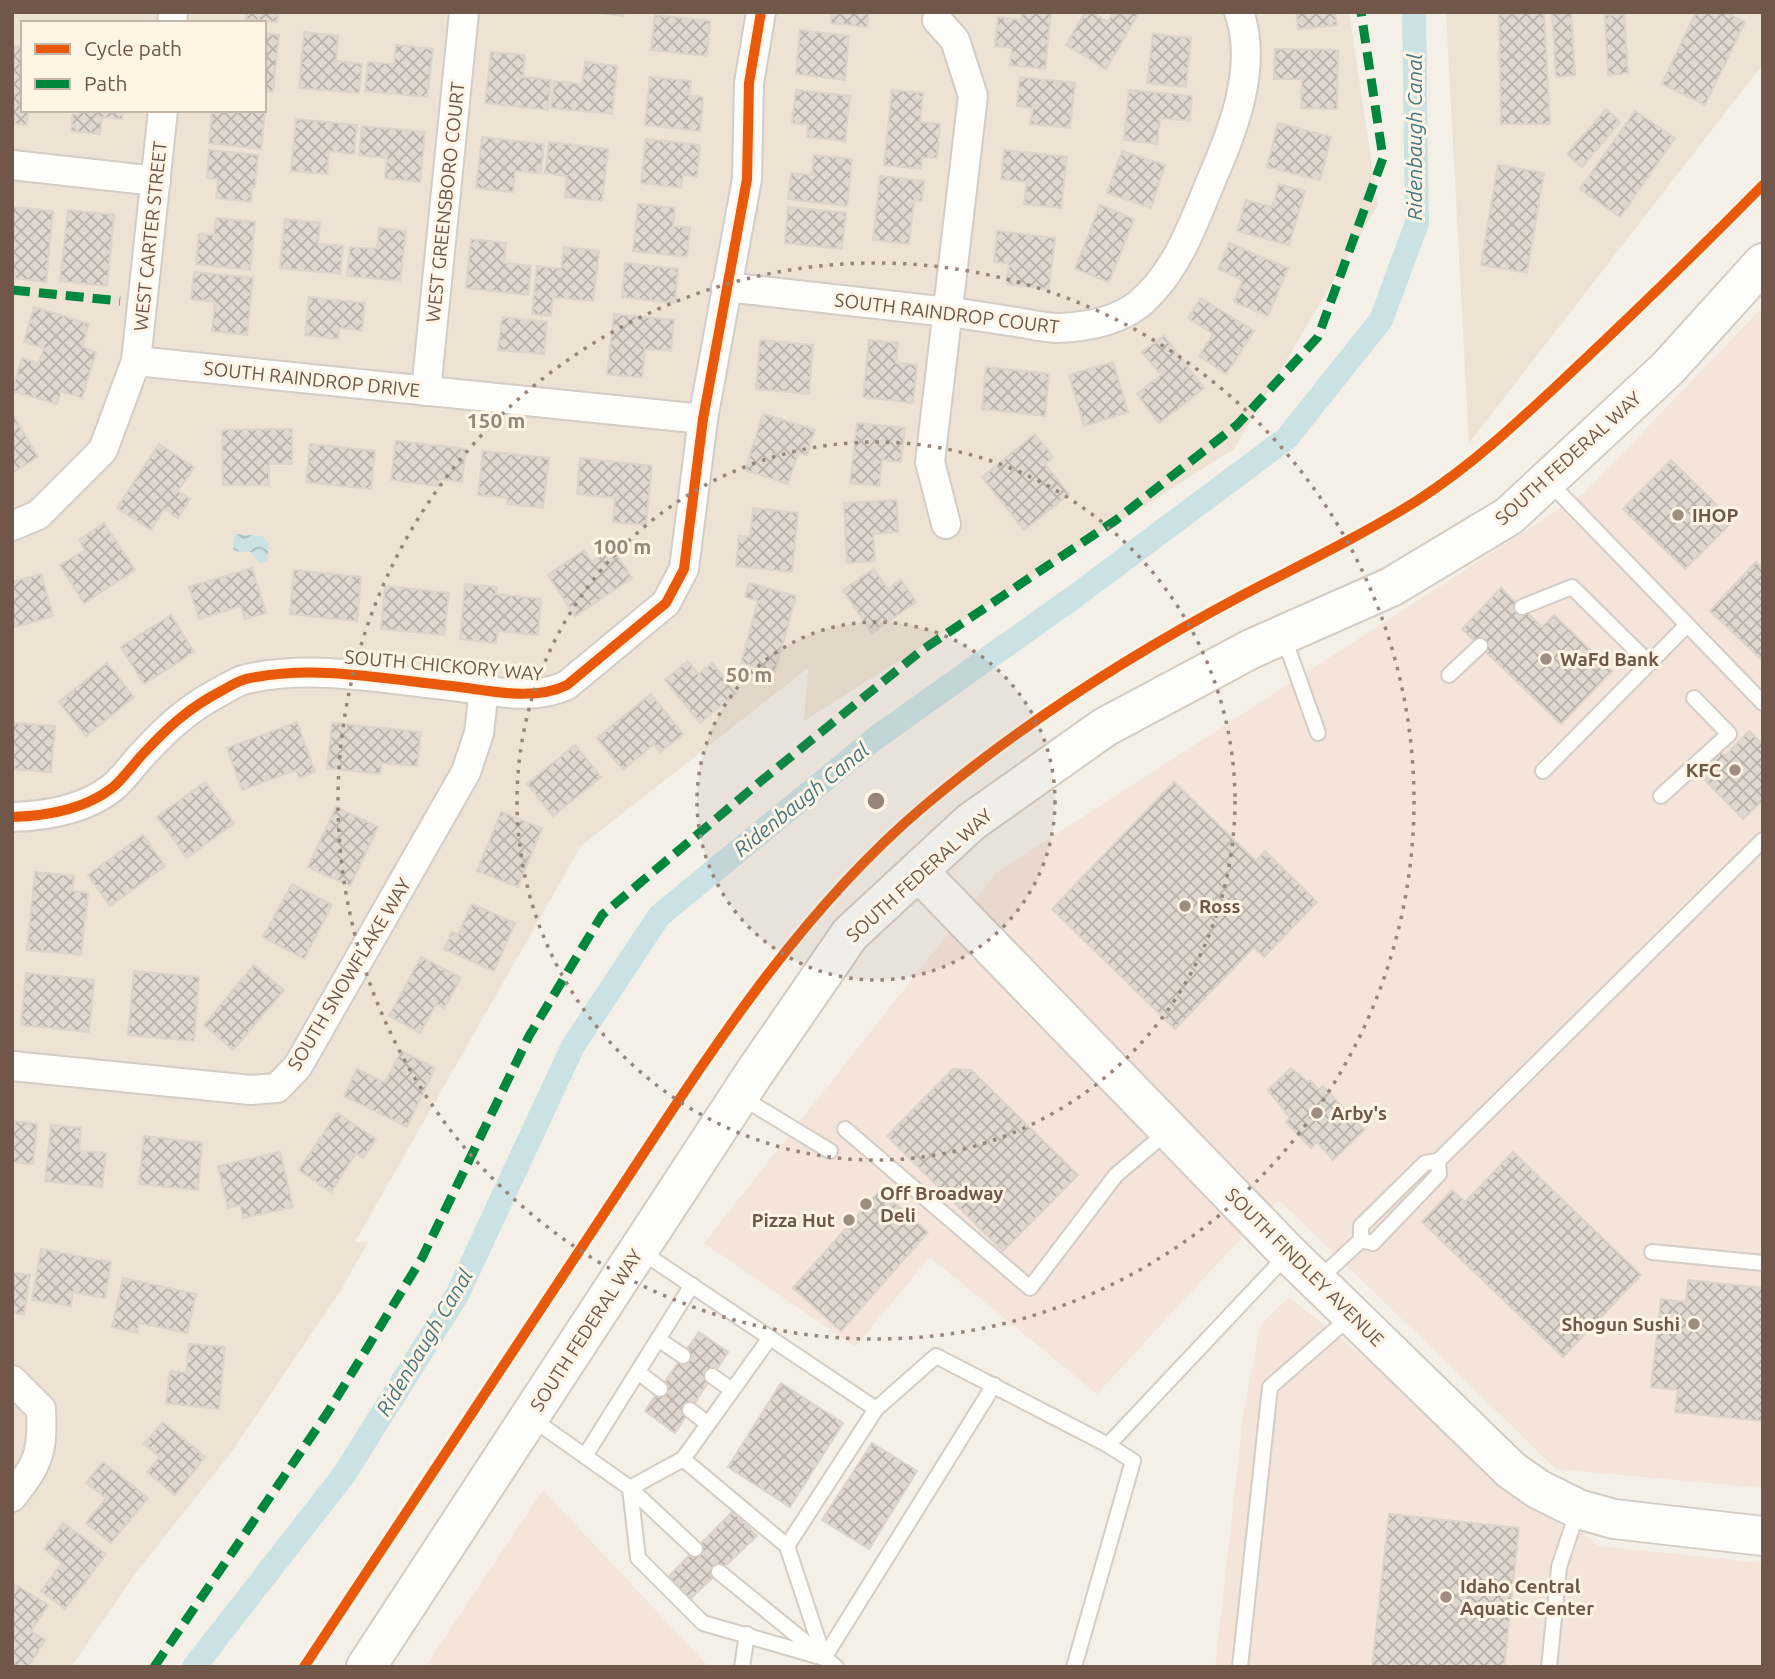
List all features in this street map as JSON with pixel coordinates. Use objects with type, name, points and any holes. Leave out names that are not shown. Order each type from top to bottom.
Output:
[{"type":"main road","name":"SOUTH FEDERAL WAY","points":[[366,1667],[739,1096],[850,934],[971,822],[1105,727],[1251,649],[1391,587],[1509,516],[1668,368],[1763,263]]},
{"type":"main road","name":"SOUTH FINDLEY AVENUE","points":[[918,871],[1288,1253],[1511,1470],[1538,1489],[1578,1509],[1627,1520],[1763,1536]]},
{"type":"street","name":"WEST GREENSBORO COURT","points":[[426,391],[464,12]]},
{"type":"street","name":"SOUTH CHICKORY WAY","points":[[12,817],[38,816],[78,806],[113,787],[169,724],[206,698],[243,679],[285,673],[325,672],[539,694],[566,685],[666,603],[684,569],[703,419],[747,179],[749,83],[761,12]]},
{"type":"street","name":"SOUTH RAINDROP COURT","points":[[726,287],[948,312],[1055,328],[1084,326],[1113,319],[1138,304],[1162,281],[1182,248],[1228,142],[1242,100],[1245,57],[1239,12]]},
{"type":"street","points":[[937,20],[955,40],[973,96],[930,462],[946,524]]},
{"type":"street","name":"WEST CARTER STREET","points":[[136,361],[163,112]]},
{"type":"street","points":[[12,164],[156,181]]},
{"type":"street","name":"SOUTH RAINDROP DRIVE","points":[[136,361],[703,419]]},
{"type":"street","points":[[12,526],[37,515],[103,450],[136,361]]},
{"type":"street","name":"SOUTH SNOWFLAKE WAY","points":[[12,1066],[251,1090],[277,1088],[298,1066],[466,772],[479,733],[484,690]]},
{"type":"street","points":[[12,1380],[41,1409],[42,1441],[31,1473],[12,1497]]},
{"type":"lane","points":[[1547,481],[1763,703]]},
{"type":"lane","points":[[1522,607],[1572,587],[1649,663]]},
{"type":"lane","points":[[1543,771],[1686,625]]},
{"type":"lane","points":[[1283,635],[1318,733]]},
{"type":"lane","points":[[1449,675],[1480,646]]},
{"type":"lane","points":[[1661,796],[1729,734],[1694,698]]},
{"type":"lane","points":[[1318,1280],[1361,1240],[1373,1242],[1439,1174],[1438,1161],[1763,840]]},
{"type":"lane","points":[[739,1096],[830,1151]]},
{"type":"lane","points":[[845,1129],[1030,1288],[1116,1175],[1170,1129]]},
{"type":"lane","points":[[639,1250],[876,1409]]},
{"type":"lane","points":[[1652,1252],[1763,1263]]},
{"type":"lane","points":[[1108,1445],[1288,1253]]},
{"type":"lane","points":[[585,1456],[692,1285]]},
{"type":"lane","points":[[1240,1667],[1270,1387],[1352,1315]]},
{"type":"lane","points":[[658,1339],[683,1356]]},
{"type":"lane","points":[[631,1488],[683,1459],[769,1339]]},
{"type":"lane","points":[[788,1546],[876,1409],[936,1356],[1108,1445],[1133,1461],[1074,1667]]},
{"type":"lane","points":[[638,1372],[660,1389]]},
{"type":"lane","points":[[712,1376],[732,1390]]},
{"type":"lane","points":[[830,1662],[994,1385]]},
{"type":"lane","points":[[690,1410],[708,1424]]},
{"type":"lane","points":[[530,1417],[631,1488],[695,1549]]},
{"type":"lane","points":[[683,1459],[788,1546],[830,1662]]},
{"type":"lane","points":[[631,1488],[638,1558],[703,1623],[747,1634],[830,1662]]},
{"type":"lane","points":[[1549,1667],[1559,1567],[1578,1509]]},
{"type":"lane","points":[[719,1572],[830,1662]]},
{"type":"lane","points":[[742,1667],[747,1634]]},
{"type":"shaded area","points":[[12,12],[1349,12],[1378,205],[1234,449],[804,721],[808,668],[581,846],[355,1242],[368,1242],[341,1290],[230,1454],[135,1574],[71,1667],[12,1667]]},
{"type":"shaded area","points":[[1446,12],[1763,12],[1763,64],[1469,443]]},
{"type":"shaded area","points":[[1763,307],[1763,1488],[1556,1469],[1279,1200],[1097,1394],[930,1257],[855,1347],[704,1243],[996,873],[1584,493]]},
{"type":"shaded area","points":[[1289,1297],[1599,1546],[1763,1563],[1763,1667],[1215,1667],[1244,1409],[1261,1324]]},
{"type":"shaded area","points":[[543,1490],[709,1667],[425,1667]]},
{"type":"water","points":[[235,534],[262,536],[269,543],[267,563],[259,563],[251,552],[233,551]]},
{"type":"building","points":[[246,12],[278,12],[277,22],[246,19]]},
{"type":"building","points":[[592,12],[624,12],[623,16]]},
{"type":"building","points":[[832,12],[869,12],[867,27],[831,23]]},
{"type":"building","points":[[1022,12],[1051,12],[1045,69],[1010,65],[1012,48],[995,46],[998,17],[1021,20]]},
{"type":"building","points":[[1085,12],[1091,12],[1108,22],[1114,12],[1139,12],[1106,69],[1066,45]]},
{"type":"building","points":[[1296,12],[1335,12],[1337,25],[1298,29]]},
{"type":"building","points":[[1499,12],[1544,12],[1550,124],[1501,124]]},
{"type":"building","points":[[1552,12],[1571,12],[1575,75],[1556,77]]},
{"type":"building","points":[[1696,12],[1725,12],[1745,22],[1705,105],[1662,84]]},
{"type":"building","points":[[1624,14],[1628,73],[1608,75],[1605,15]]},
{"type":"building","points":[[655,15],[710,21],[707,56],[651,50]]},
{"type":"building","points":[[800,30],[849,36],[845,80],[796,74]]},
{"type":"building","points":[[304,32],[338,36],[336,61],[362,64],[359,93],[299,88]]},
{"type":"building","points":[[266,33],[279,35],[273,92],[266,91]]},
{"type":"building","points":[[1153,34],[1191,38],[1186,87],[1147,83]]},
{"type":"building","points":[[396,45],[433,49],[427,97],[365,91],[368,62],[394,64]]},
{"type":"building","points":[[12,46],[21,47],[21,112],[28,112],[27,125],[12,123]]},
{"type":"building","points":[[1275,49],[1338,50],[1337,109],[1301,108],[1302,79],[1274,79]]},
{"type":"building","points":[[491,52],[525,55],[523,77],[551,80],[548,110],[485,103]]},
{"type":"building","points":[[585,62],[617,66],[612,114],[551,108],[554,81],[582,84]]},
{"type":"building","points":[[650,77],[691,81],[689,95],[703,97],[700,131],[645,125]]},
{"type":"building","points":[[1020,77],[1075,83],[1070,128],[1030,124],[1033,108],[1017,106]]},
{"type":"building","points":[[796,90],[850,96],[845,141],[807,137],[808,124],[792,123]]},
{"type":"building","points":[[892,90],[923,93],[920,122],[940,124],[937,158],[922,157],[921,169],[884,165]]},
{"type":"building","points":[[1129,90],[1192,96],[1190,121],[1160,118],[1157,144],[1124,140]]},
{"type":"building","points":[[1606,109],[1620,122],[1582,167],[1567,154]]},
{"type":"building","points":[[1635,111],[1675,138],[1620,217],[1580,189]]},
{"type":"building","points":[[73,112],[123,112],[122,119],[102,117],[100,134],[71,131]]},
{"type":"building","points":[[212,112],[265,112],[261,149],[209,143]]},
{"type":"building","points":[[296,119],[357,125],[354,154],[329,151],[327,174],[291,171]]},
{"type":"building","points":[[1278,123],[1331,137],[1320,180],[1267,167]]},
{"type":"building","points":[[362,126],[425,132],[420,182],[385,178],[387,158],[359,155]]},
{"type":"building","points":[[482,137],[544,144],[541,173],[515,171],[513,192],[476,188]]},
{"type":"building","points":[[646,139],[700,145],[697,177],[683,175],[681,188],[641,183]]},
{"type":"building","points":[[549,142],[608,149],[602,201],[565,197],[567,176],[545,173]]},
{"type":"building","points":[[209,150],[258,155],[251,202],[216,198],[218,179],[207,178]]},
{"type":"building","points":[[1004,150],[1067,157],[1061,208],[1024,204],[1027,182],[1001,179]]},
{"type":"building","points":[[1122,151],[1165,165],[1151,208],[1107,193]]},
{"type":"building","points":[[814,155],[852,159],[847,206],[788,199],[791,173],[812,175]]},
{"type":"building","points":[[1498,165],[1544,173],[1527,273],[1481,265]]},
{"type":"building","points":[[880,176],[924,181],[922,201],[914,200],[909,244],[873,240]]},
{"type":"building","points":[[1279,184],[1305,191],[1289,245],[1237,231],[1246,200],[1272,207]]},
{"type":"building","points":[[638,204],[675,208],[673,226],[690,228],[687,257],[633,251]]},
{"type":"building","points":[[1100,205],[1134,219],[1109,282],[1075,269]]},
{"type":"building","points":[[12,207],[53,211],[46,282],[12,278]]},
{"type":"building","points":[[788,207],[846,213],[842,249],[785,243]]},
{"type":"building","points":[[68,210],[114,215],[107,286],[60,281]]},
{"type":"building","points":[[216,218],[255,222],[250,270],[196,264],[199,234],[214,235]]},
{"type":"building","points":[[285,219],[320,223],[318,244],[343,246],[340,274],[280,268]]},
{"type":"building","points":[[379,228],[406,231],[400,281],[347,276],[350,247],[377,249]]},
{"type":"building","points":[[997,231],[1055,238],[1049,289],[1007,284],[1009,263],[994,262]]},
{"type":"building","points":[[471,239],[506,243],[504,263],[531,266],[528,295],[466,288]]},
{"type":"building","points":[[1229,243],[1288,268],[1268,316],[1234,302],[1243,280],[1218,269]]},
{"type":"building","points":[[564,247],[599,251],[593,301],[553,297],[551,316],[532,314],[537,266],[561,269]]},
{"type":"building","points":[[625,263],[678,269],[675,303],[622,297]]},
{"type":"building","points":[[194,272],[253,278],[247,335],[212,331],[215,302],[191,299]]},
{"type":"building","points":[[309,297],[365,303],[362,331],[339,328],[338,339],[305,335]]},
{"type":"building","points":[[1201,298],[1254,331],[1226,374],[1199,356],[1213,334],[1188,318]]},
{"type":"building","points":[[34,307],[89,324],[82,347],[96,352],[82,398],[61,391],[57,404],[12,391],[22,358],[39,363],[44,348],[24,342]]},
{"type":"building","points":[[614,314],[674,320],[671,351],[645,349],[642,378],[607,374]]},
{"type":"building","points":[[502,317],[547,322],[544,354],[498,350]]},
{"type":"building","points":[[1164,336],[1204,388],[1159,423],[1137,394],[1161,375],[1142,352]]},
{"type":"building","points":[[760,340],[813,345],[809,394],[756,389]]},
{"type":"building","points":[[869,340],[898,343],[896,363],[917,365],[913,403],[863,397]]},
{"type":"building","points":[[1113,362],[1128,412],[1084,426],[1069,375]]},
{"type":"building","points":[[986,367],[1049,374],[1045,416],[982,409]]},
{"type":"building","points":[[12,413],[38,457],[12,473]]},
{"type":"building","points":[[763,414],[815,430],[807,455],[798,453],[788,484],[745,470]]},
{"type":"building","points":[[857,423],[905,428],[901,462],[882,460],[879,486],[850,483]]},
{"type":"building","points":[[292,429],[292,464],[269,464],[269,485],[223,485],[222,430]]},
{"type":"building","points":[[1035,434],[1053,457],[1045,464],[1069,494],[1024,530],[982,477]]},
{"type":"building","points":[[396,441],[466,449],[462,482],[439,479],[438,486],[391,480]]},
{"type":"building","points":[[159,444],[194,467],[178,491],[190,499],[178,518],[164,509],[151,530],[117,508]]},
{"type":"building","points":[[310,444],[375,451],[371,489],[306,482]]},
{"type":"building","points":[[483,451],[549,458],[543,508],[507,504],[508,498],[478,495]]},
{"type":"building","points":[[580,458],[652,466],[646,525],[613,522],[615,498],[577,494]]},
{"type":"building","name":"IHOP","points":[[1671,460],[1733,521],[1685,569],[1623,509]]},
{"type":"building","points":[[897,500],[898,532],[873,534],[875,561],[847,563],[844,503]]},
{"type":"building","points":[[753,508],[798,513],[792,572],[736,566],[739,536],[750,537]]},
{"type":"building","points":[[104,523],[135,570],[84,603],[60,565],[85,550],[79,540]]},
{"type":"building","points":[[612,548],[632,578],[575,616],[548,575],[584,550],[592,562]]},
{"type":"building","points":[[1756,562],[1763,568],[1763,661],[1710,611]]},
{"type":"building","points":[[252,568],[266,613],[245,619],[241,606],[199,619],[189,587]]},
{"type":"building","points":[[874,569],[888,589],[901,580],[916,602],[872,633],[843,590]]},
{"type":"building","points":[[294,570],[361,577],[357,621],[290,614]]},
{"type":"building","points":[[41,574],[53,616],[12,628],[12,582]]},
{"type":"building","points":[[749,583],[796,596],[775,672],[741,663],[758,601],[745,597]]},
{"type":"building","points":[[465,584],[497,587],[496,594],[541,599],[538,635],[498,631],[496,643],[460,639]]},
{"type":"building","points":[[385,586],[449,593],[444,635],[381,629]]},
{"type":"building","name":"WaFd Bank","points":[[1501,588],[1542,627],[1554,615],[1612,671],[1561,724],[1462,629]]},
{"type":"building","points":[[171,615],[194,652],[144,684],[121,647]]},
{"type":"building","points":[[688,661],[698,674],[712,663],[736,693],[700,723],[665,680]]},
{"type":"building","points":[[107,663],[134,697],[86,736],[59,702]]},
{"type":"building","points":[[651,694],[683,734],[660,752],[654,744],[623,770],[597,738]]},
{"type":"building","points":[[297,722],[315,772],[299,778],[296,770],[242,790],[227,748]]},
{"type":"building","points":[[12,723],[55,726],[51,772],[12,769]]},
{"type":"building","points":[[332,723],[421,732],[417,766],[382,763],[380,774],[327,768]]},
{"type":"building","name":"KFC","points":[[1749,731],[1763,745],[1763,800],[1743,819],[1701,776],[1714,764],[1712,761],[1721,752],[1725,756]]},
{"type":"building","points":[[575,745],[601,777],[553,816],[527,784]]},
{"type":"building","points":[[205,782],[234,823],[187,858],[157,817]]},
{"type":"building","name":"Ross","points":[[1174,782],[1256,861],[1265,851],[1317,902],[1264,957],[1254,947],[1175,1029],[1052,909]]},
{"type":"building","points":[[336,807],[378,827],[350,886],[308,867]]},
{"type":"building","points":[[501,812],[542,828],[518,887],[477,871]]},
{"type":"building","points":[[143,835],[165,866],[110,906],[88,875]]},
{"type":"building","points":[[35,872],[74,876],[72,891],[88,893],[81,955],[27,950]]},
{"type":"building","points":[[292,884],[332,905],[304,959],[263,937]]},
{"type":"building","points":[[472,904],[515,923],[494,971],[444,949],[452,932],[458,935]]},
{"type":"building","points":[[421,957],[461,978],[444,1008],[436,1004],[420,1033],[389,1016]]},
{"type":"building","points":[[254,965],[284,990],[233,1050],[204,1025]]},
{"type":"building","points":[[134,971],[199,977],[194,1041],[128,1035]]},
{"type":"building","points":[[26,973],[94,980],[89,1032],[21,1025]]},
{"type":"building","points":[[401,1051],[435,1068],[407,1127],[344,1096],[357,1069],[385,1083]]},
{"type":"building","name":"Arby's","points":[[1291,1068],[1308,1082],[1310,1080],[1319,1090],[1323,1086],[1364,1130],[1333,1160],[1317,1142],[1311,1148],[1286,1122],[1290,1118],[1268,1090]]},
{"type":"building","points":[[953,1069],[971,1070],[1078,1175],[1003,1251],[887,1136]]},
{"type":"building","points":[[337,1113],[376,1139],[363,1158],[356,1153],[331,1192],[299,1170]]},
{"type":"building","points":[[12,1121],[37,1124],[33,1164],[12,1162]]},
{"type":"building","points":[[51,1125],[81,1128],[79,1151],[106,1153],[102,1187],[45,1181]]},
{"type":"building","points":[[144,1136],[202,1143],[198,1190],[139,1184]]},
{"type":"building","points":[[280,1152],[293,1207],[243,1218],[240,1205],[228,1208],[218,1166]]},
{"type":"building","points":[[1513,1152],[1641,1275],[1563,1357],[1422,1222],[1452,1190],[1465,1202]]},
{"type":"building","points":[[880,1190],[928,1232],[841,1331],[793,1288]]},
{"type":"building","points":[[41,1249],[111,1262],[105,1298],[73,1292],[71,1306],[32,1300]]},
{"type":"building","points":[[12,1273],[30,1275],[24,1314],[12,1313]]},
{"type":"building","points":[[123,1278],[196,1294],[187,1333],[139,1323],[137,1333],[112,1327]]},
{"type":"building","points":[[1688,1280],[1763,1288],[1763,1421],[1675,1412],[1678,1390],[1651,1387],[1661,1299],[1686,1302]]},
{"type":"building","points":[[699,1332],[728,1352],[675,1433],[645,1411]]},
{"type":"building","points":[[189,1344],[225,1347],[219,1409],[166,1403],[170,1371],[186,1373]]},
{"type":"building","points":[[781,1383],[843,1423],[790,1507],[728,1467]]},
{"type":"building","points":[[163,1422],[205,1457],[175,1495],[147,1472],[160,1457],[144,1444]]},
{"type":"building","points":[[872,1443],[917,1471],[869,1549],[822,1520]]},
{"type":"building","points":[[103,1462],[148,1498],[111,1543],[86,1523],[106,1498],[86,1483]]},
{"type":"building","points":[[733,1511],[757,1536],[690,1599],[668,1577]]},
{"type":"building","name":"Idaho Central Aquatic Center","points":[[1389,1514],[1519,1528],[1504,1667],[1372,1667]]},
{"type":"building","points":[[63,1523],[106,1554],[65,1609],[41,1591],[62,1563],[44,1549]]},
{"type":"building","points":[[13,1583],[48,1605],[31,1631],[45,1640],[28,1667],[12,1667]]},
{"type":"waterway","name":"Ridenbaugh Canal","points":[[194,1667],[343,1476],[457,1295],[573,1046],[659,916],[877,737],[1074,597],[1287,438],[1381,320],[1417,223],[1414,12]]},
{"type":"marked path","points":[[154,1667],[328,1412],[422,1258],[529,1036],[602,915],[922,650],[1116,520],[1237,425],[1318,337],[1383,158],[1361,12]]},
{"type":"marked path","points":[[12,290],[120,301]]},
{"type":"cycle path","points":[[12,817],[65,810],[101,795],[116,784],[179,719],[210,697],[243,680],[272,675],[323,673],[510,693],[540,693],[567,685],[666,603],[684,569],[703,419],[747,179],[749,83],[761,12]]},
{"type":"cycle path","points":[[304,1667],[711,1053],[788,948],[830,898],[875,851],[960,777],[1076,693],[1199,619],[1353,538],[1418,500],[1457,473],[1565,378],[1763,185]]},
{"type":"place","name":"IHOP","points":[[1678,515]]},
{"type":"place","name":"WaFd Bank","points":[[1546,659]]},
{"type":"place","name":"KFC","points":[[1735,770]]},
{"type":"place","name":"Ross","points":[[1185,906]]},
{"type":"place","name":"Arby's","points":[[1317,1113]]},
{"type":"place","name":"Off Broadway Deli","points":[[866,1204]]},
{"type":"place","name":"Pizza Hut","points":[[849,1220]]},
{"type":"place","name":"Shogun Sushi","points":[[1694,1324]]},
{"type":"place","name":"Idaho Central Aquatic Center","points":[[1446,1597]]}]
